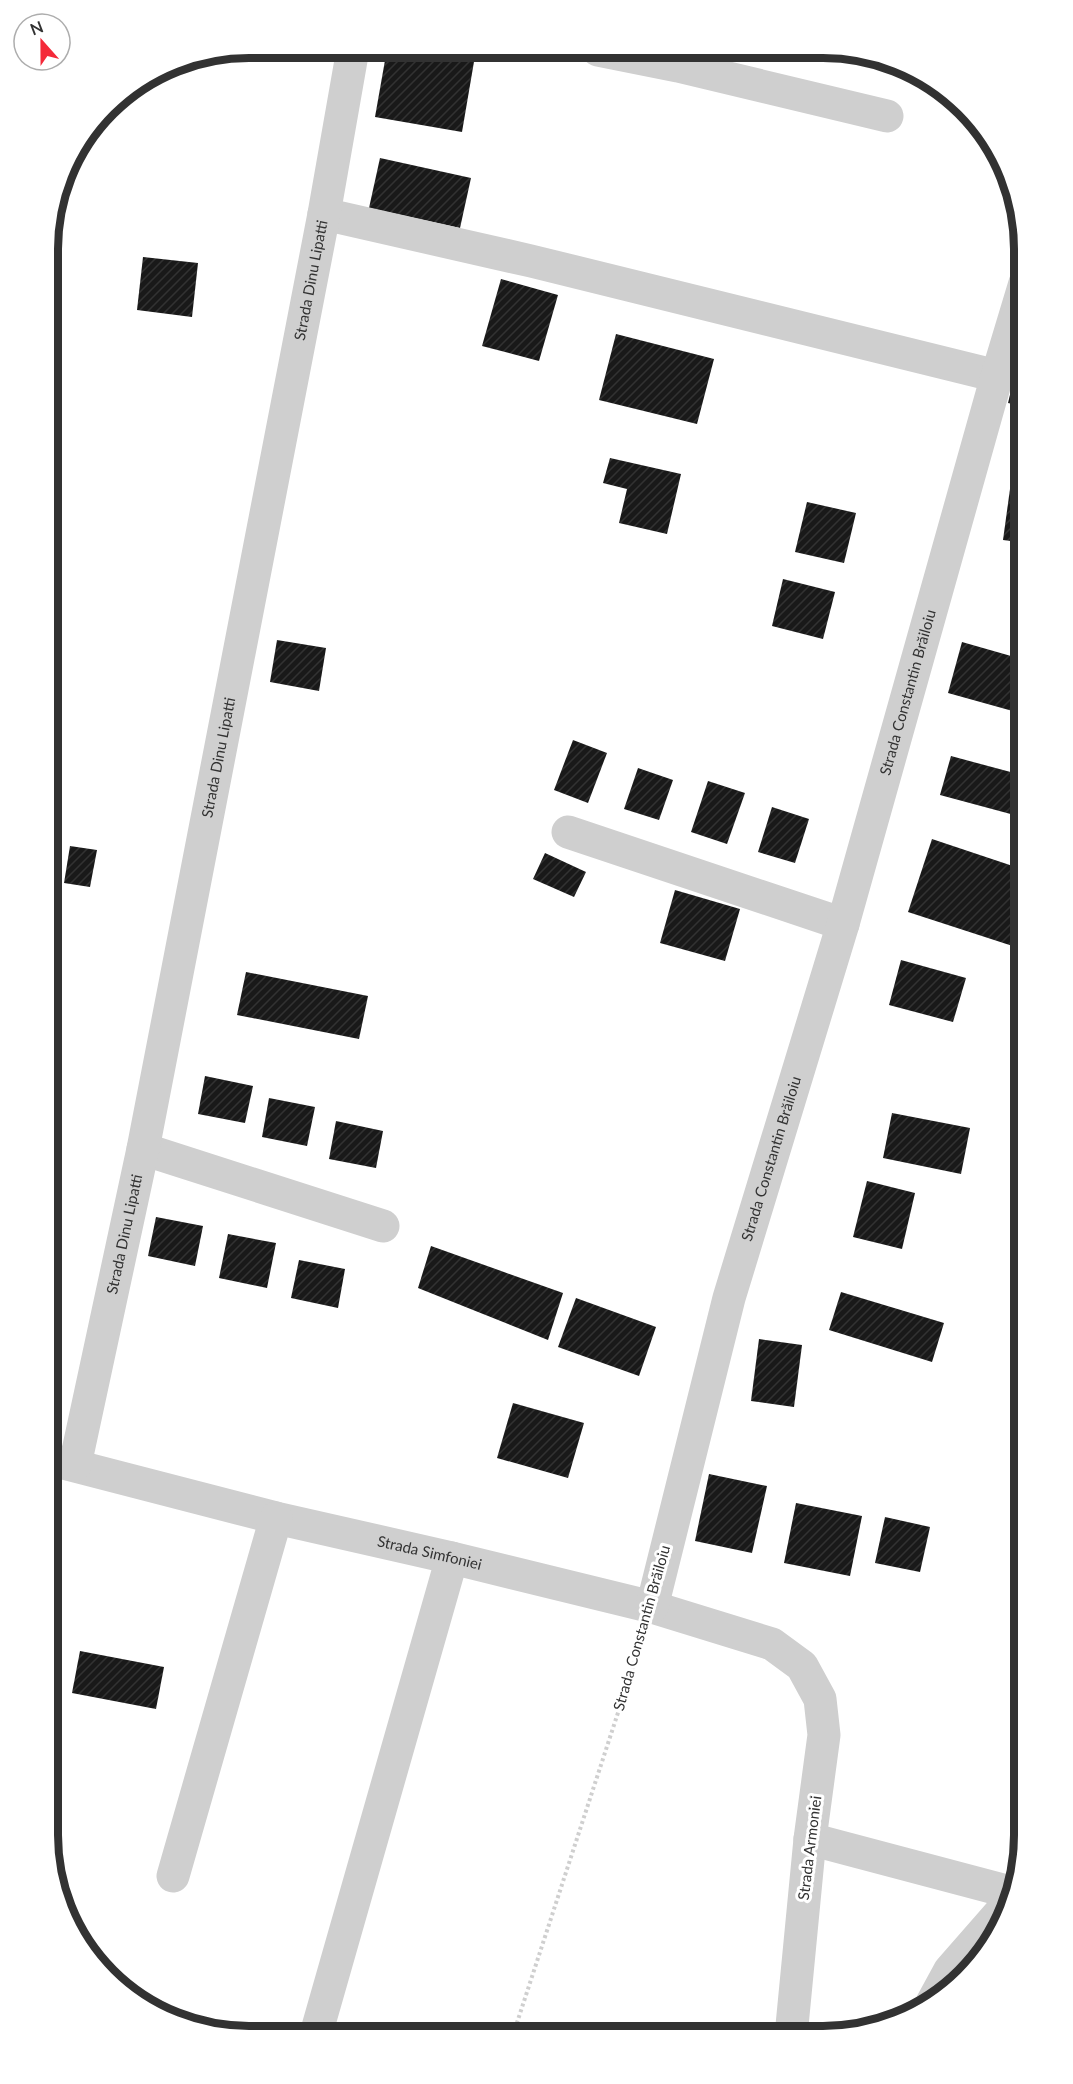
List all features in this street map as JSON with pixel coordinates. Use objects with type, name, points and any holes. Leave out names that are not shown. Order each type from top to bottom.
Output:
[{"type":"street","name":"Strada Dinu Lipatti","points":[[62,1462],[143,1149],[324,214],[351,59]]},
{"type":"street","points":[[643,59],[888,116]]},
{"type":"street","points":[[324,214],[531,261],[997,376]]},
{"type":"street","name":"Strada Constantin Brăiloiu","points":[[652,1607],[729,1298],[843,924],[1014,320]]},
{"type":"street","points":[[568,832],[843,924]]},
{"type":"street","points":[[143,1149],[383,1226]]},
{"type":"street","name":"Strada Simfoniei","points":[[62,1462],[276,1518],[652,1607],[772,1644],[801,1666]]},
{"type":"street","points":[[173,1876],[276,1518]]},
{"type":"street","points":[[318,2026],[452,1558]]},
{"type":"street","name":"Strada Armoniei","points":[[791,2026],[810,1839],[824,1735],[820,1699],[801,1666]]},
{"type":"street","points":[[810,1839],[1006,1891]]},
{"type":"street","points":[[943,1984],[950,1970],[994,1920]]},
{"type":"path","name":"Strada Constantin Brăiloiu","points":[[516,2026],[652,1607]]},
{"type":"building","points":[[385,59],[474,59],[462,132],[375,117]]},
{"type":"building","points":[[380,158],[471,178],[460,228],[369,208]]},
{"type":"building","points":[[143,257],[198,263],[192,317],[137,310]]},
{"type":"building","points":[[501,279],[558,295],[539,361],[482,346]]},
{"type":"building","points":[[616,334],[714,359],[697,424],[599,400]]},
{"type":"building","points":[[1014,378],[1014,404],[1008,403]]},
{"type":"building","points":[[610,458],[681,474],[667,534],[619,523],[627,489],[603,483]]},
{"type":"building","points":[[1010,489],[1014,490],[1014,542],[1003,540]]},
{"type":"building","points":[[807,502],[856,513],[844,563],[795,552]]},
{"type":"building","points":[[783,579],[835,592],[823,639],[772,626]]},
{"type":"building","points":[[277,640],[326,648],[319,691],[270,682]]},
{"type":"building","points":[[962,642],[1014,657],[1014,711],[948,693]]},
{"type":"building","points":[[573,740],[607,753],[588,803],[554,790]]},
{"type":"building","points":[[951,756],[1014,773],[1014,815],[940,795]]},
{"type":"building","points":[[638,768],[673,780],[659,820],[624,809]]},
{"type":"building","points":[[708,781],[745,793],[727,844],[691,832]]},
{"type":"building","points":[[772,807],[809,819],[795,863],[758,852]]},
{"type":"building","points":[[932,839],[1014,866],[1014,946],[908,912]]},
{"type":"building","points":[[70,846],[97,850],[90,887],[64,883]]},
{"type":"building","points":[[545,853],[586,872],[574,897],[533,879]]},
{"type":"building","points":[[675,890],[740,909],[725,961],[660,943]]},
{"type":"building","points":[[901,960],[966,978],[953,1022],[889,1005]]},
{"type":"building","points":[[246,972],[368,996],[359,1039],[237,1015]]},
{"type":"building","points":[[205,1076],[253,1086],[245,1123],[198,1114]]},
{"type":"building","points":[[269,1098],[315,1107],[307,1146],[262,1137]]},
{"type":"building","points":[[892,1113],[970,1128],[961,1174],[883,1158]]},
{"type":"building","points":[[336,1121],[383,1131],[376,1168],[329,1159]]},
{"type":"building","points":[[59,1175],[62,1176],[59,1191]]},
{"type":"building","points":[[867,1181],[915,1193],[902,1249],[853,1237]]},
{"type":"building","points":[[156,1217],[203,1226],[195,1266],[148,1256]]},
{"type":"building","points":[[228,1234],[276,1243],[267,1288],[219,1278]]},
{"type":"building","points":[[431,1246],[563,1293],[548,1340],[418,1288]]},
{"type":"building","points":[[299,1260],[345,1269],[338,1308],[291,1298]]},
{"type":"building","points":[[841,1292],[944,1323],[932,1362],[829,1330]]},
{"type":"building","points":[[576,1298],[656,1327],[639,1376],[558,1347]]},
{"type":"building","points":[[759,1339],[802,1345],[794,1407],[751,1401]]},
{"type":"building","points":[[513,1403],[584,1423],[568,1478],[497,1458]]},
{"type":"building","points":[[709,1474],[767,1486],[752,1553],[695,1541]]},
{"type":"building","points":[[796,1503],[862,1516],[850,1576],[784,1563]]},
{"type":"building","points":[[885,1517],[930,1527],[920,1572],[875,1563]]},
{"type":"building","points":[[80,1651],[164,1667],[156,1709],[72,1693]]}]
